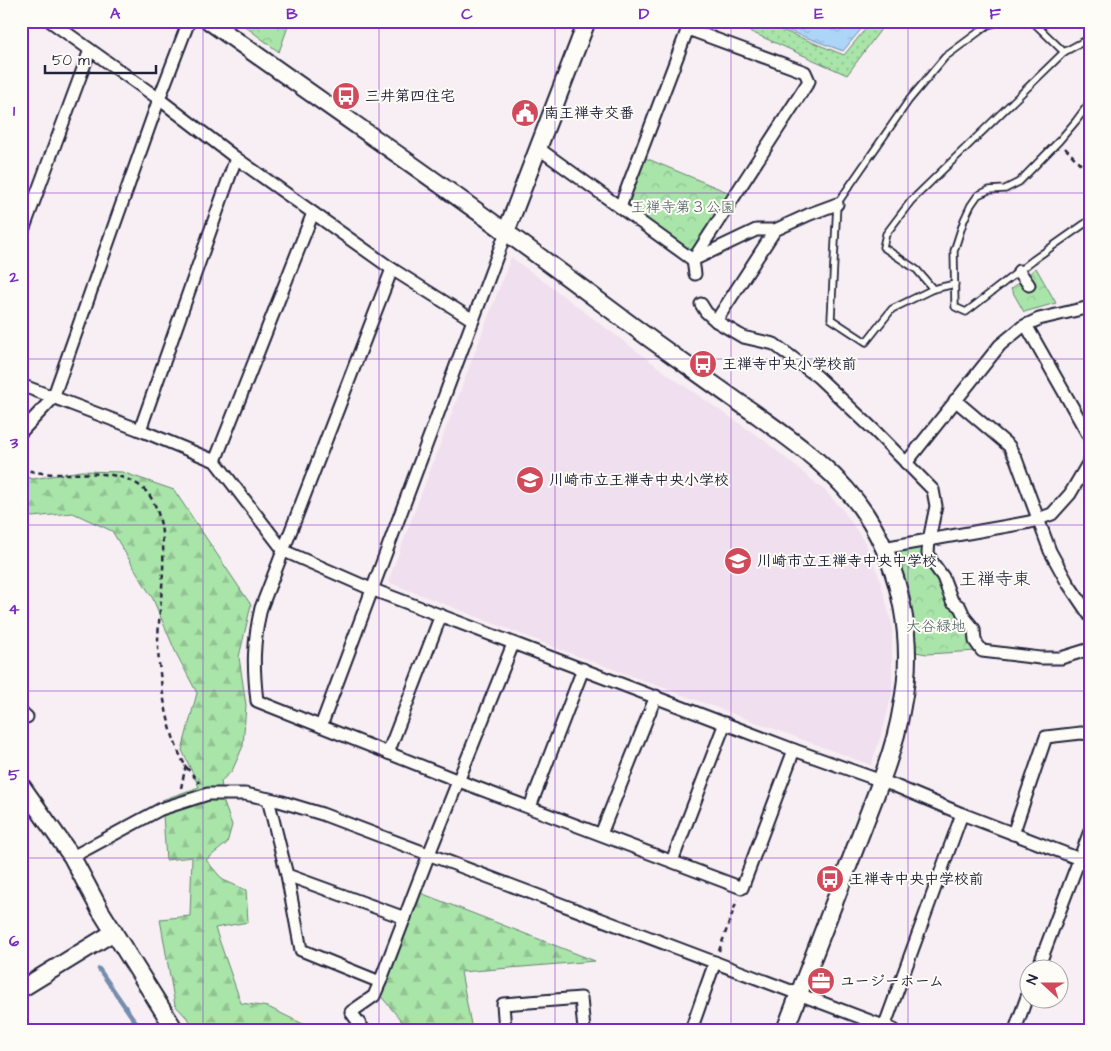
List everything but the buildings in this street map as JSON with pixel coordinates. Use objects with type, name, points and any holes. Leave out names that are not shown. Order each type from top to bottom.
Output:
[{"type":"street","points":[[50,21],[159,99],[236,158],[392,269],[473,320]]},
{"type":"street","points":[[21,432],[52,398],[159,99],[189,21]]},
{"type":"street","points":[[209,21],[506,232],[793,442],[821,464],[851,495],[867,516],[894,573],[902,600],[907,652],[903,705],[881,781],[785,1030]]},
{"type":"street","points":[[321,726],[371,589],[587,21]]},
{"type":"street","points":[[620,207],[689,25],[804,72],[809,81],[693,260],[695,274]]},
{"type":"street","points":[[21,236],[90,50]]},
{"type":"street","points":[[538,148],[693,260]]},
{"type":"street","points":[[140,430],[236,158]]},
{"type":"street","points":[[693,260],[756,230],[776,230],[837,204]]},
{"type":"street","points":[[215,461],[313,213]]},
{"type":"street","points":[[716,321],[776,230]]},
{"type":"street","points":[[392,269],[261,608],[256,631],[253,668],[257,701],[459,781],[742,888],[794,750]]},
{"type":"street","points":[[1019,271],[1029,285]]},
{"type":"street","points":[[701,304],[706,312],[716,321],[743,337],[774,344],[818,377],[933,490],[936,506],[928,553],[943,577],[952,601],[960,607],[965,618],[974,629],[976,642],[982,650],[1040,658],[1061,658],[1090,649]]},
{"type":"street","points":[[906,462],[1000,345],[1026,325],[1039,319],[1090,307]]},
{"type":"street","points":[[1026,325],[1090,438]]},
{"type":"street","points":[[21,385],[140,430],[215,461],[284,551],[371,589],[794,750],[881,781],[1084,861]]},
{"type":"street","points":[[955,400],[1009,446],[1016,459],[1050,551],[1067,582],[1090,616]]},
{"type":"street","points":[[883,548],[1037,519],[1052,514],[1070,494],[1090,460]]},
{"type":"street","points":[[388,753],[441,615]]},
{"type":"street","points":[[364,1030],[351,1012],[374,996],[513,644]]},
{"type":"street","points":[[530,807],[583,669]]},
{"type":"street","points":[[601,834],[656,696]]},
{"type":"street","points":[[672,861],[725,723]]},
{"type":"street","points":[[1013,834],[1046,737],[1081,733],[1090,734]]},
{"type":"street","points":[[21,785],[72,857],[100,910],[176,1030]]},
{"type":"street","points":[[72,857],[161,809],[179,802],[208,794],[245,794],[322,814],[887,1029],[962,814]]},
{"type":"street","points":[[268,799],[287,875],[301,950],[380,982]]},
{"type":"street","points":[[1042,958],[1084,861],[1090,831]]},
{"type":"street","points":[[287,875],[405,918]]},
{"type":"street","points":[[21,988],[114,932]]},
{"type":"street","points":[[691,1030],[715,962]]},
{"type":"street","points":[[505,1030],[503,1004],[581,998],[584,1030]]},
{"type":"street","points":[[1015,1030],[1023,1008]]},
{"type":"lane","points":[[980,32],[982,21]]},
{"type":"lane","points":[[955,284],[933,289],[892,309],[866,342],[831,318],[837,204],[909,100],[945,57],[988,25],[1003,21]]},
{"type":"lane","points":[[1032,21],[1064,52]]},
{"type":"lane","points":[[933,289],[916,270],[883,247],[886,234],[911,201],[1064,52],[1090,38]]},
{"type":"lane","points":[[1090,102],[1059,141],[1018,182],[1005,189],[990,190],[978,195],[971,204],[954,251],[955,307],[966,312],[1090,220]]},
{"type":"path","points":[[1059,141],[1090,174]]},
{"type":"path","points":[[21,468],[34,473],[57,475],[89,474],[120,477],[140,486],[154,503],[163,528],[158,647],[164,695],[172,735],[186,765],[208,794]]},
{"type":"path","points":[[179,802],[186,765]]},
{"type":"path","points":[[715,962],[742,888]]},
{"type":"shaded area","points":[[511,257],[674,379],[765,441],[824,490],[843,510],[866,544],[879,577],[892,624],[892,694],[871,765],[567,652],[388,582]]},
{"type":"green space","points":[[238,21],[290,21],[279,52]]},
{"type":"green space","points":[[742,21],[759,21],[844,55],[872,21],[887,21],[847,75],[740,27]]},
{"type":"green space","name":"王禅寺第３公園","points":[[643,157],[732,194],[692,253],[627,203]]},
{"type":"green space","points":[[1036,268],[1056,303],[1024,312],[1011,289]]},
{"type":"green space","points":[[81,471],[122,472],[174,490],[251,605],[239,657],[246,705],[243,746],[232,771],[221,781],[224,803],[232,825],[227,843],[206,860],[223,880],[246,890],[248,922],[215,928],[241,1003],[268,1007],[305,1025],[307,1030],[198,1030],[175,1005],[160,919],[190,916],[192,857],[166,860],[162,800],[199,787],[182,750],[197,693],[176,653],[153,599],[112,531],[73,513],[32,517],[21,515],[21,475],[33,479]]},
{"type":"green space","name":"大谷緑地","points":[[927,540],[971,631],[977,651],[927,654],[909,651],[886,550]]},
{"type":"green space","points":[[418,892],[595,961],[461,972],[472,1030],[409,1030],[380,995]]},
{"type":"water","points":[[762,21],[868,21],[843,51]]},
{"type":"waterway","points":[[99,969],[141,1030]]},
{"type":"place","name":"三井第四住宅","points":[[346,96]]},
{"type":"place","name":"南王禅寺交番","points":[[525,113]]},
{"type":"place","name":"王禅寺中央小学校前","points":[[703,364]]},
{"type":"place","name":"川崎市立王禅寺中央小学校","points":[[530,480]]},
{"type":"place","name":"川崎市立王禅寺中央中学校","points":[[738,561]]},
{"type":"place","name":"王禅寺中央中学校前","points":[[830,879]]},
{"type":"place","name":"ユージーホーム","points":[[821,981]]},
{"type":"district","name":"王禅寺東","points":[[995,579]]}]
